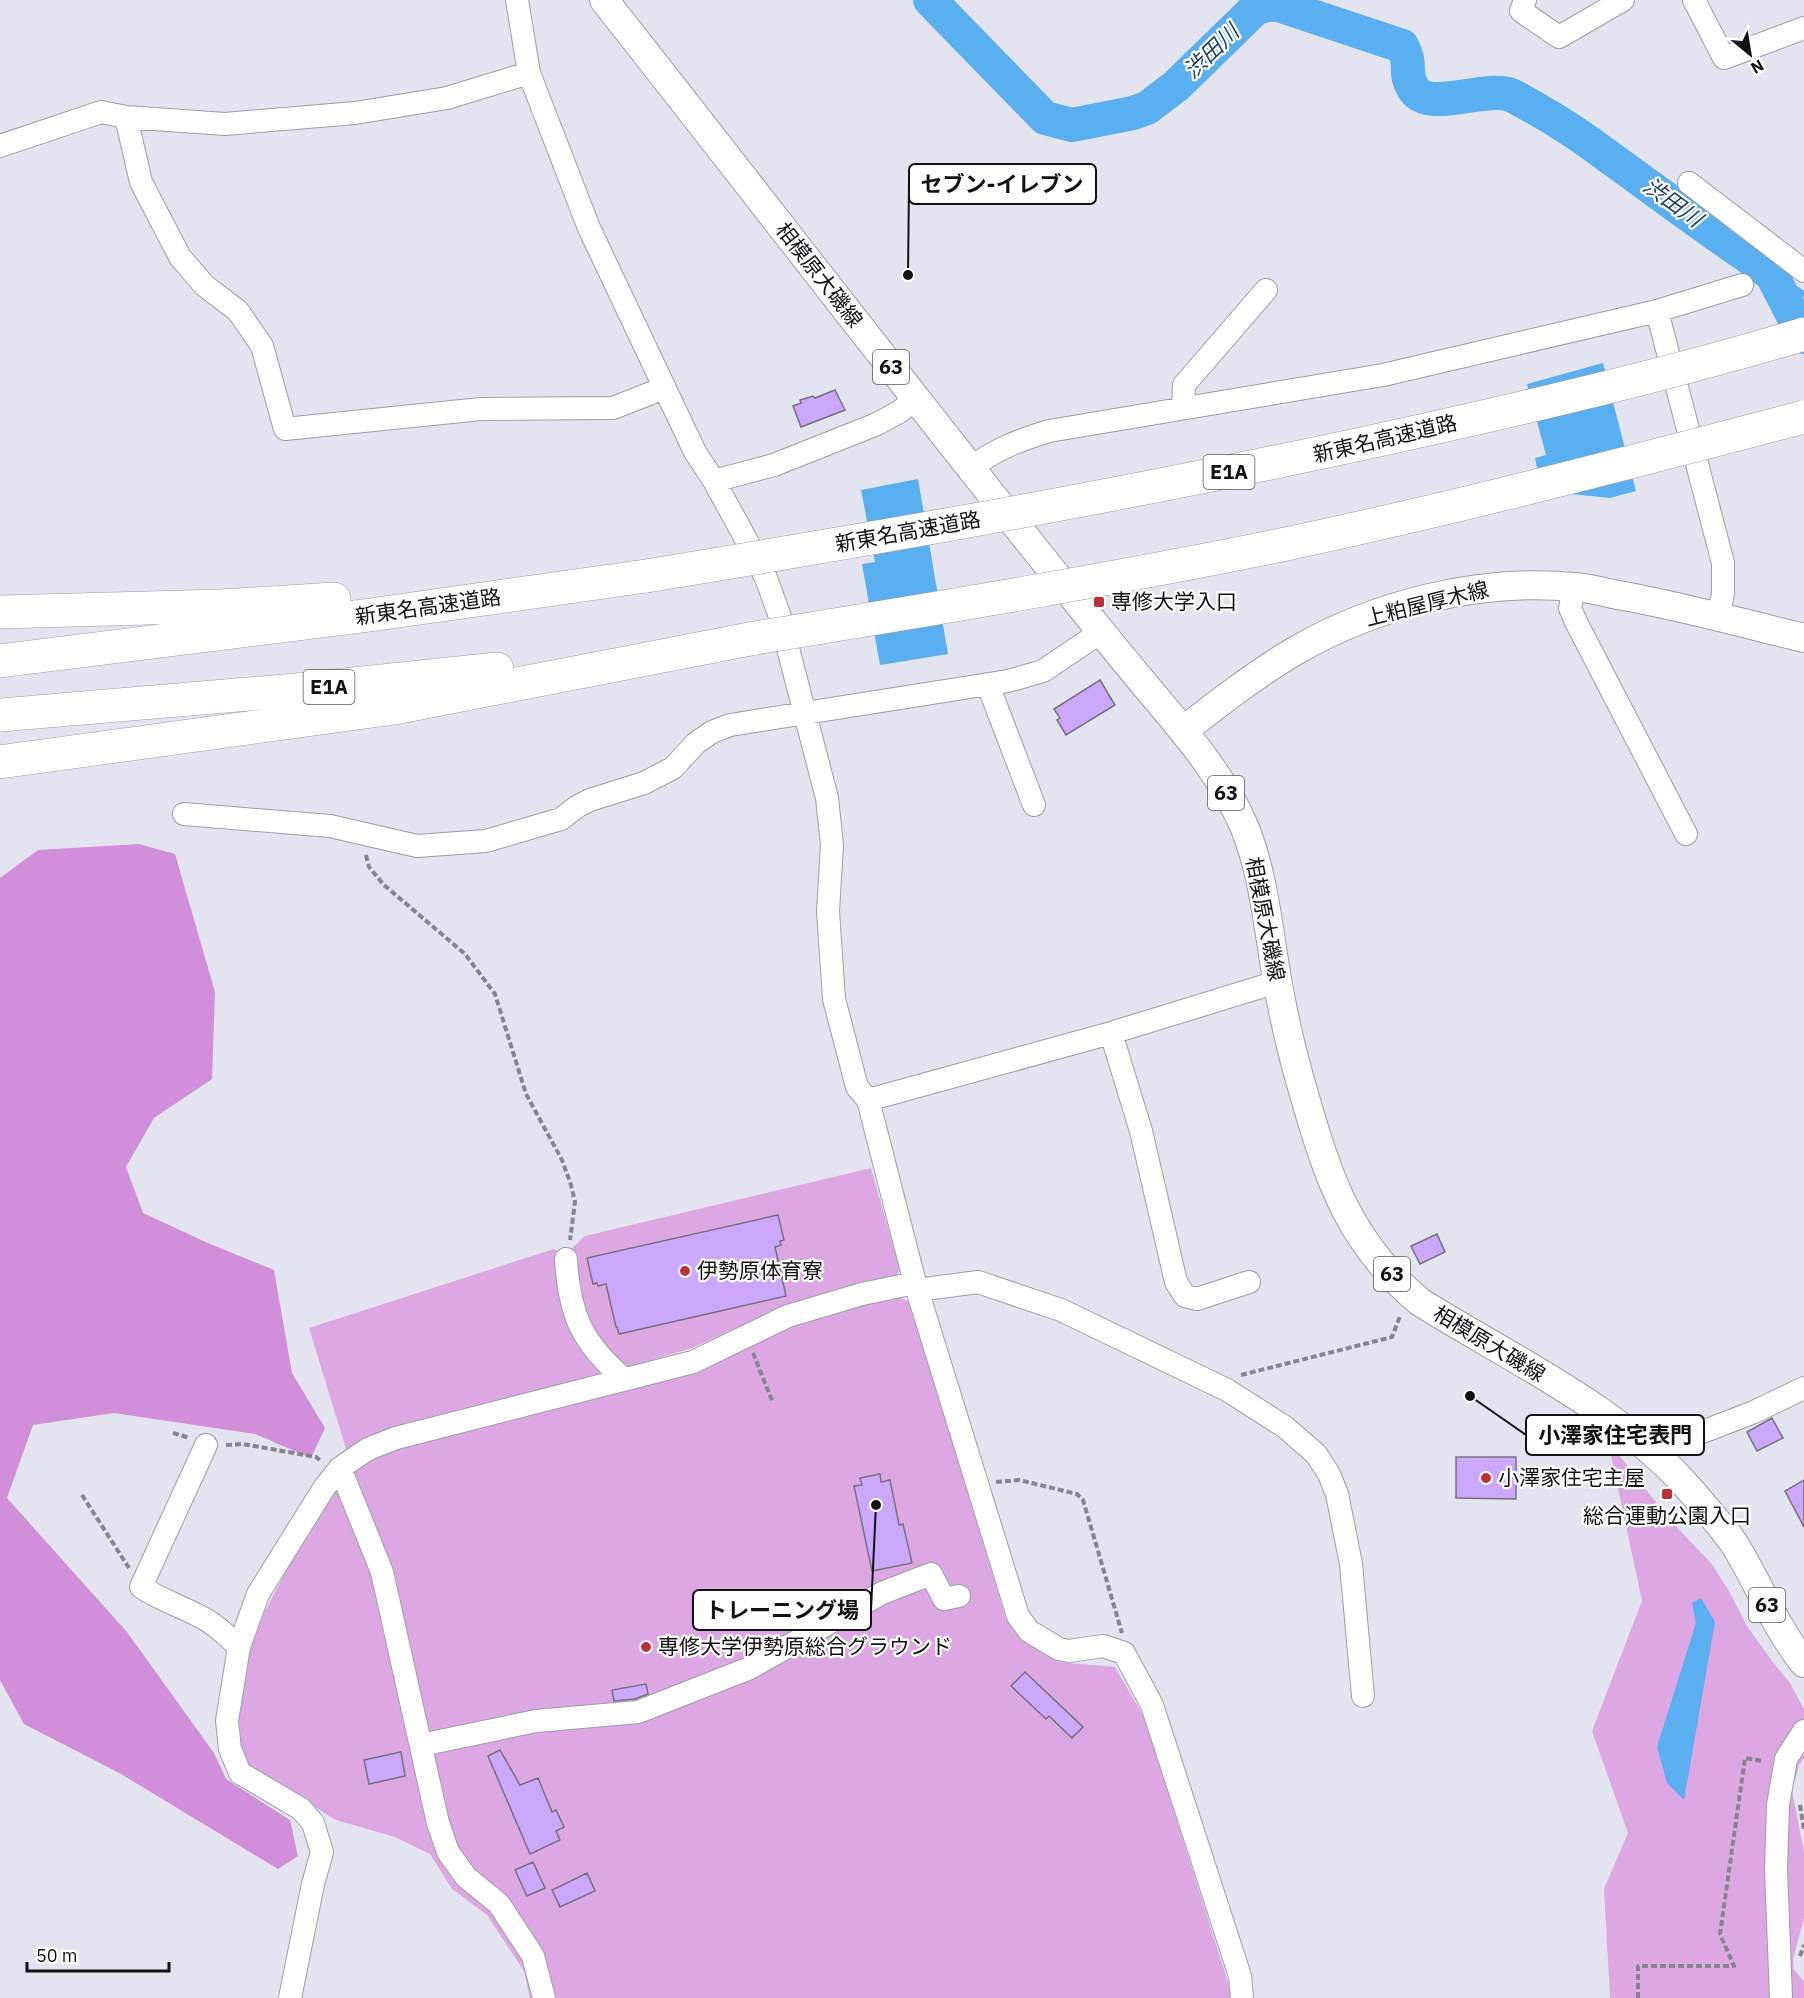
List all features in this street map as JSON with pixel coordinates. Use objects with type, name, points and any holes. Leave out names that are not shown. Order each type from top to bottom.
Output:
[{"type":"highway","name":"新東名高速道路","points":[[0,661],[406,610],[646,571],[699,560],[797,551],[1068,504],[1304,457],[1529,406],[1758,348],[1804,334]]},
{"type":"highway","points":[[0,762],[394,708],[657,653],[1019,595],[1286,544],[1492,497],[1804,417]]},
{"type":"highway","points":[[0,612],[222,606],[366,598],[646,571]]},
{"type":"highway","name":"E1A","points":[[0,715],[296,690],[657,653]]},
{"type":"main road","name":"相模原大磯線","points":[[607,1],[970,469],[1101,632],[1184,730],[1219,779],[1242,822],[1257,862],[1286,1030],[1323,1159],[1340,1201],[1370,1250],[1409,1292],[1455,1324],[1576,1396],[1657,1456],[1691,1491],[1734,1545],[1778,1628],[1804,1663]]},
{"type":"main road","name":"上粕屋厚木線","points":[[1184,730],[1228,696],[1294,651],[1349,624],[1422,601],[1501,586],[1574,587],[1649,600],[1804,638]]},
{"type":"street","points":[[517,0],[529,73],[589,228],[695,452],[714,481],[766,578],[779,614],[827,798],[832,845],[828,911],[834,999],[857,1087],[868,1100],[916,1287],[1018,1616],[1029,1630],[1059,1649],[1070,1651],[1103,1646],[1124,1653],[1152,1706],[1240,1976],[1242,1998]]},
{"type":"street","points":[[1525,0],[1521,11],[1559,37],[1623,0]]},
{"type":"street","points":[[1694,0],[1724,58],[1804,27]]},
{"type":"street","points":[[0,146],[101,112],[126,117],[225,124],[355,112],[447,98],[529,73]]},
{"type":"street","points":[[126,117],[141,182],[180,257],[204,285],[238,312],[262,346],[285,429],[481,409],[613,408],[664,388]]},
{"type":"street","points":[[1689,183],[1804,272]]},
{"type":"street","points":[[970,469],[987,455],[1017,441],[1049,431],[1383,375],[1657,311],[1742,285]]},
{"type":"street","points":[[1183,408],[1184,385],[1266,290]]},
{"type":"street","points":[[1657,311],[1723,563],[1723,594],[1718,617]]},
{"type":"street","points":[[714,481],[774,465],[877,424],[916,399]]},
{"type":"street","points":[[1574,587],[1570,608],[1576,622],[1686,834]]},
{"type":"street","points":[[184,814],[330,826],[417,846],[486,841],[561,819],[590,800],[644,783],[673,768],[696,743],[712,732],[730,725],[988,685],[1043,671],[1101,632]]},
{"type":"street","points":[[988,685],[1025,797]]},
{"type":"street","points":[[868,1100],[1111,1033],[1277,982]]},
{"type":"street","points":[[1111,1033],[1141,1131],[1176,1282],[1185,1296],[1197,1299],[1249,1282]]},
{"type":"street","points":[[566,1259],[567,1286],[574,1314],[592,1348],[624,1379]]},
{"type":"street","points":[[290,1998],[313,1884],[322,1852],[313,1823],[301,1809],[240,1773],[230,1749],[227,1721],[238,1647],[258,1594],[301,1523],[338,1470],[368,1449],[396,1438],[693,1362],[788,1316],[862,1294],[978,1282],[1061,1310],[1211,1382],[1285,1427],[1316,1454],[1329,1474],[1337,1494],[1351,1564],[1363,1696]]},
{"type":"street","points":[[1657,1456],[1671,1444],[1754,1412],[1804,1388]]},
{"type":"street","points":[[206,1445],[141,1587],[157,1598],[199,1616],[238,1647]]},
{"type":"street","points":[[338,1470],[382,1572],[438,1822],[447,1852],[466,1877],[499,1904],[533,1956],[544,1998]]},
{"type":"street","points":[[421,1746],[536,1721],[638,1712],[750,1668],[882,1593],[931,1574],[944,1599],[959,1596]]},
{"type":"street","points":[[1781,1998],[1776,1869],[1778,1805],[1786,1759],[1804,1731]]},
{"type":"path","points":[[370,836],[366,855],[369,867],[384,885],[465,954],[495,994],[526,1094],[562,1160],[571,1185],[575,1202],[573,1227],[566,1259]]},
{"type":"path","points":[[1211,1382],[1392,1337],[1409,1292]]},
{"type":"path","points":[[746,1336],[773,1403]]},
{"type":"path","points":[[173,1433],[206,1445],[243,1444],[316,1457],[338,1470]]},
{"type":"path","points":[[978,1483],[1019,1480],[1077,1494],[1083,1500],[1127,1647],[1124,1653]]},
{"type":"path","points":[[82,1495],[133,1574],[145,1579]]},
{"type":"path","points":[[1638,1998],[1638,1966],[1734,1966],[1720,1934],[1745,1758],[1763,1761]]},
{"type":"shaded area","points":[[139,844],[175,854],[215,992],[212,1079],[154,1118],[126,1167],[143,1213],[274,1270],[292,1373],[325,1428],[311,1458],[255,1434],[114,1413],[33,1425],[7,1498],[127,1632],[214,1753],[226,1779],[290,1820],[298,1856],[278,1869],[121,1774],[24,1724],[0,1680],[0,878],[38,850]]},
{"type":"shaded area","points":[[871,1168],[900,1270],[895,1278],[779,1308],[692,1348],[347,1452],[309,1328],[554,1249],[565,1255],[585,1236]]},
{"type":"shaded area","name":"専修大学伊勢原総合グラウンド","points":[[899,1297],[910,1302],[1006,1619],[1059,1662],[1115,1667],[1144,1717],[1233,1998],[530,1998],[524,1971],[487,1915],[452,1889],[430,1854],[395,1837],[336,1820],[251,1768],[243,1760],[236,1733],[242,1689],[254,1632],[312,1521],[340,1484],[372,1458],[878,1299]]},
{"type":"shaded area","points":[[1608,1441],[1669,1519],[1711,1563],[1747,1626],[1790,1683],[1804,1709],[1804,1758],[1799,1765],[1792,1791],[1804,1852],[1804,1918],[1793,1959],[1794,1969],[1804,1982],[1804,1998],[1610,1998],[1604,1889],[1628,1833],[1592,1731],[1642,1601]]},
{"type":"water","points":[[1603,363],[1636,491],[1610,498],[1542,491],[1535,458],[1546,455],[1527,384]]},
{"type":"water","points":[[918,479],[948,654],[880,665],[862,564],[875,562],[861,490]]},
{"type":"water","points":[[1701,1598],[1715,1622],[1684,1800],[1667,1783],[1657,1747],[1696,1623],[1692,1603]]},
{"type":"building","points":[[835,390],[845,410],[801,427],[793,406],[801,403],[800,400],[813,396],[815,398]]},
{"type":"building","points":[[1100,680],[1115,705],[1066,735],[1057,720],[1060,718],[1054,709]]},
{"type":"building","name":"伊勢原体育寮","points":[[778,1215],[784,1240],[780,1241],[781,1245],[775,1247],[786,1296],[619,1334],[606,1284],[598,1286],[597,1283],[593,1284],[587,1258]]},
{"type":"building","points":[[1437,1234],[1445,1252],[1420,1264],[1411,1246]]},
{"type":"building","points":[[1772,1418],[1783,1438],[1757,1451],[1747,1432]]},
{"type":"building","name":"小澤家住宅主屋","points":[[1456,1457],[1516,1457],[1516,1499],[1456,1498]]},
{"type":"building","points":[[880,1474],[881,1482],[890,1480],[899,1525],[903,1524],[912,1563],[872,1571],[854,1486],[862,1485],[860,1478]]},
{"type":"building","points":[[1804,1480],[1804,1527],[1785,1491]]},
{"type":"building","points":[[1025,1672],[1083,1727],[1072,1738],[1049,1716],[1046,1719],[1011,1686]]},
{"type":"building","points":[[646,1684],[648,1694],[635,1699],[614,1701],[612,1690]]},
{"type":"building","points":[[500,1750],[520,1785],[538,1778],[552,1812],[556,1810],[564,1827],[556,1831],[560,1840],[530,1854],[488,1756]]},
{"type":"building","points":[[401,1752],[405,1776],[369,1784],[364,1760]]},
{"type":"building","points":[[533,1862],[545,1888],[527,1896],[515,1870]]},
{"type":"building","points":[[587,1873],[595,1891],[560,1907],[552,1890]]},
{"type":"waterway","name":"渋田川","points":[[930,0],[1045,118],[1072,125],[1147,108],[1176,86],[1256,8],[1267,5],[1279,5],[1402,46],[1407,58],[1410,82],[1420,95],[1442,99],[1497,93],[1515,97],[1581,137],[1747,256],[1772,275],[1804,337]]},
{"type":"waterway","points":[[1772,275],[1804,294]]},
{"type":"place","name":"セブン-イレブン","points":[[908,275]]},
{"type":"place","name":"専修大学入口","points":[[1099,602]]},
{"type":"place","name":"伊勢原体育寮","points":[[685,1271]]},
{"type":"place","name":"小澤家住宅表門","points":[[1470,1396]]},
{"type":"place","name":"小澤家住宅主屋","points":[[1486,1478]]},
{"type":"place","name":"総合運動公園入口","points":[[1667,1494]]},
{"type":"place","name":"トレーニング場","points":[[876,1505]]},
{"type":"place","name":"専修大学伊勢原総合グラウンド","points":[[646,1647]]}]
